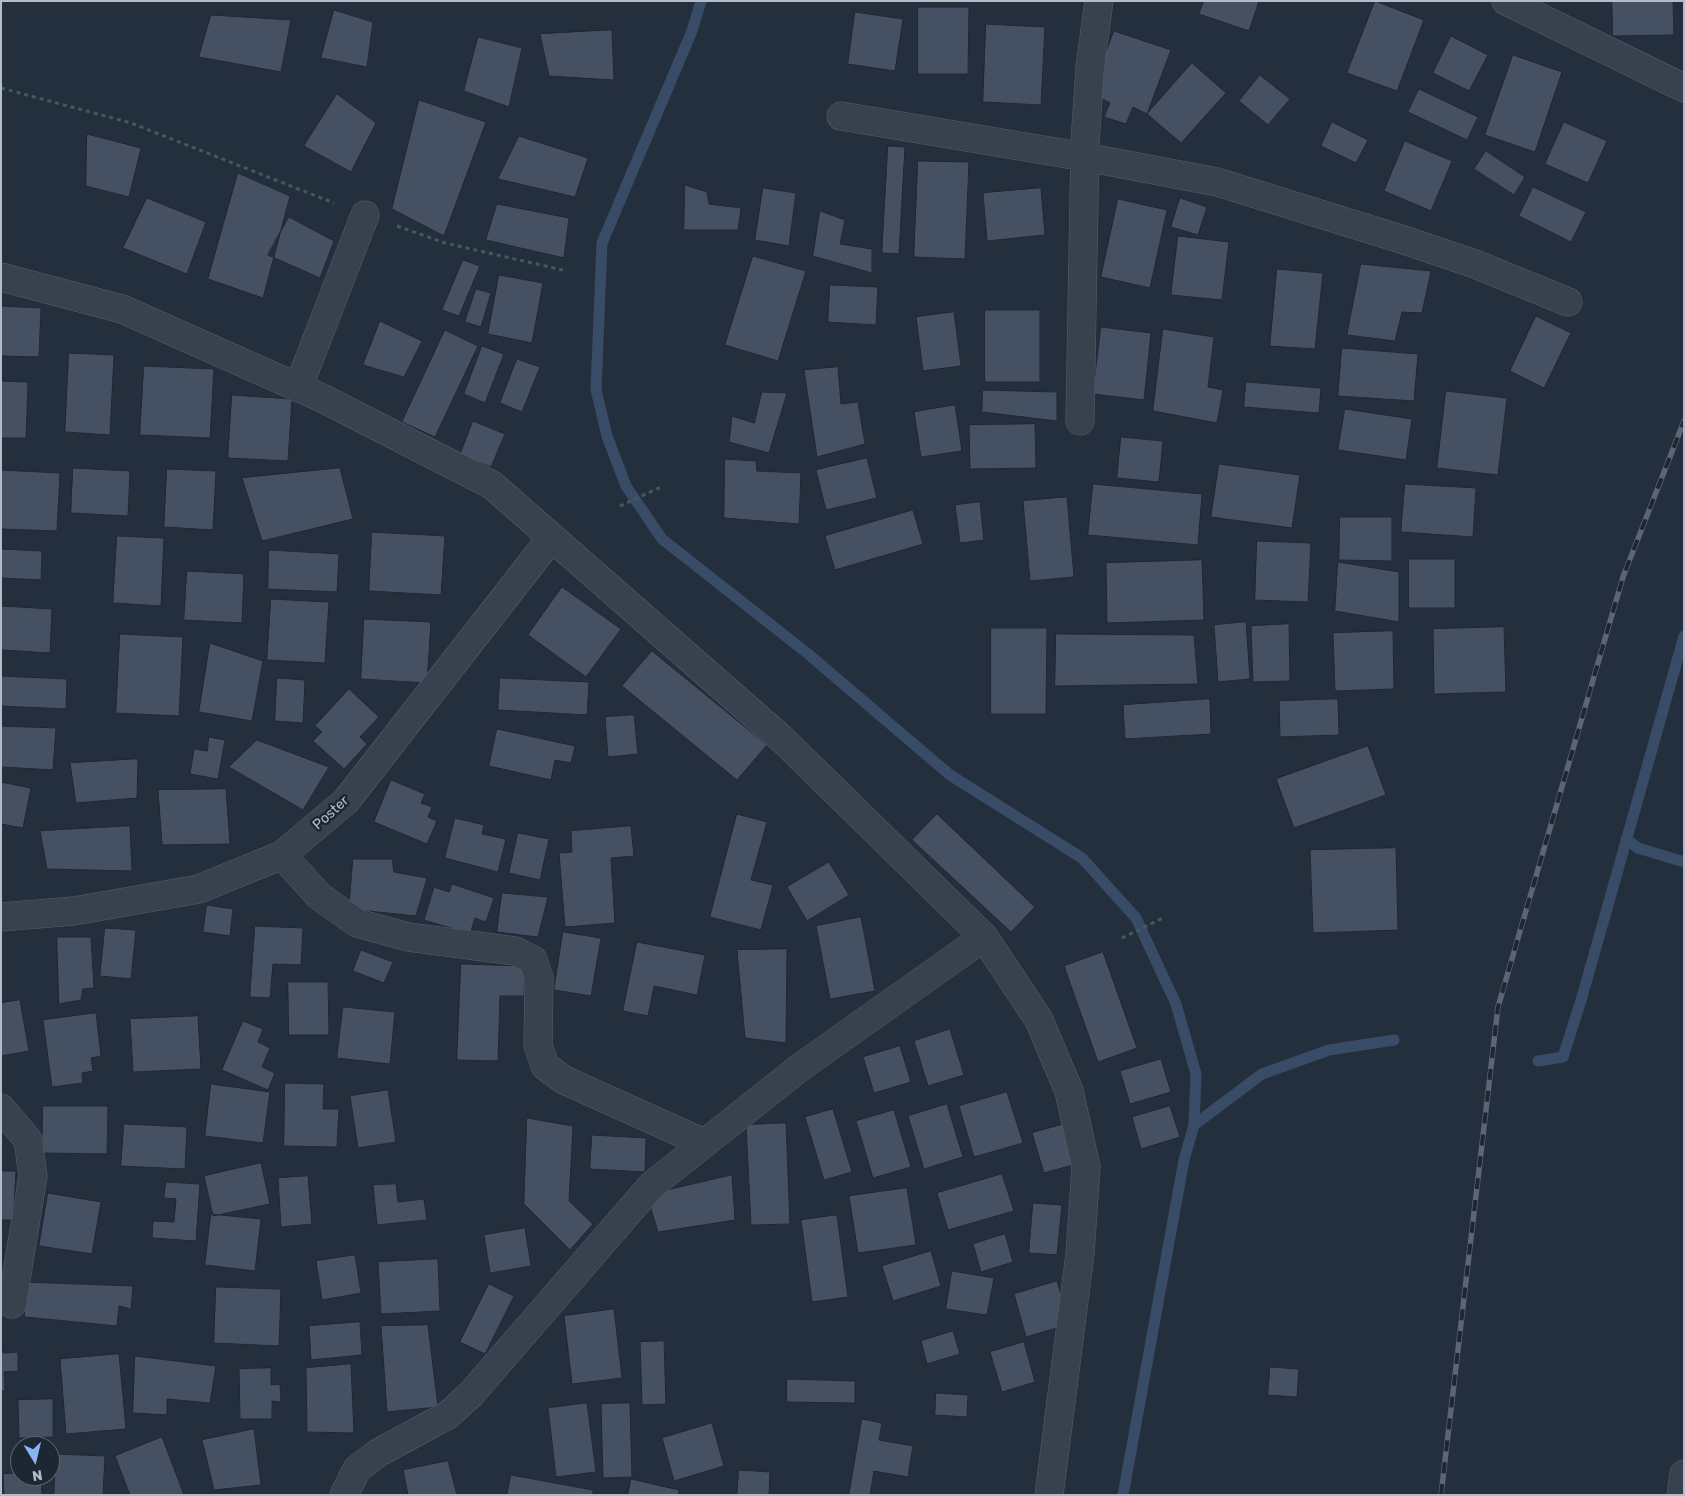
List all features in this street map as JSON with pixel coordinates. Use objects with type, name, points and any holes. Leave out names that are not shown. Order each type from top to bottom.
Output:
[{"type":"street","points":[[1080,421],[1084,157],[1090,67],[1099,1]]},
{"type":"street","points":[[1506,1],[1684,88]]},
{"type":"street","points":[[841,116],[1084,157],[1226,185],[1401,238],[1475,264],[1568,302]]},
{"type":"street","points":[[298,388],[365,215]]},
{"type":"street","points":[[1,277],[122,309],[298,388],[492,485],[783,740],[984,937],[1039,1020],[1069,1091],[1086,1167],[1080,1254],[1049,1495]]},
{"type":"street","name":"Poster","points":[[1,917],[74,911],[199,889],[282,855],[346,801],[552,537]]},
{"type":"street","points":[[282,855],[319,896],[357,922],[408,937],[514,951],[533,960],[539,977],[538,1044],[546,1066],[564,1080],[704,1143]]},
{"type":"street","points":[[344,1495],[357,1469],[378,1453],[448,1415],[471,1394],[652,1185],[798,1069],[984,937]]},
{"type":"street","points":[[1,1108],[28,1140],[33,1176],[12,1304]]},
{"type":"street","points":[[1682,1495],[1684,1474]]},
{"type":"path","points":[[1,88],[131,123],[365,215],[445,244],[568,271]]},
{"type":"path","points":[[620,506],[661,487]]},
{"type":"path","points":[[1122,938],[1164,917]]},
{"type":"building","points":[[1204,1],[1259,1],[1249,31],[1199,14]]},
{"type":"building","points":[[1375,1],[1424,20],[1397,91],[1347,73]]},
{"type":"building","points":[[1612,1],[1673,1],[1674,35],[1613,36]]},
{"type":"building","points":[[918,7],[969,7],[968,74],[918,74]]},
{"type":"building","points":[[334,10],[373,22],[367,67],[321,58]]},
{"type":"building","points":[[855,12],[903,19],[895,71],[848,64]]},
{"type":"building","points":[[211,15],[291,20],[281,72],[199,57]]},
{"type":"building","points":[[986,24],[1045,27],[1041,105],[983,102]]},
{"type":"building","points":[[612,30],[614,80],[549,76],[540,34]]},
{"type":"building","points":[[1114,31],[1171,50],[1147,114],[1133,107],[1126,124],[1104,117],[1110,103],[1091,93]]},
{"type":"building","points":[[1451,36],[1488,55],[1469,91],[1433,73]]},
{"type":"building","points":[[478,37],[522,48],[509,107],[464,91]]},
{"type":"building","points":[[1513,55],[1562,72],[1535,152],[1485,135]]},
{"type":"building","points":[[1192,63],[1226,93],[1181,143],[1147,114]]},
{"type":"building","points":[[1260,75],[1290,99],[1268,125],[1239,101]]},
{"type":"building","points":[[1419,89],[1478,117],[1467,140],[1408,112]]},
{"type":"building","points":[[337,94],[376,123],[351,172],[304,146]]},
{"type":"building","points":[[419,100],[486,122],[444,236],[392,209]]},
{"type":"building","points":[[1332,122],[1368,140],[1356,163],[1321,146]]},
{"type":"building","points":[[1564,122],[1607,141],[1588,183],[1545,164]]},
{"type":"building","points":[[87,134],[141,148],[129,197],[86,186]]},
{"type":"building","points":[[519,136],[588,158],[575,197],[498,179]]},
{"type":"building","points":[[1405,141],[1452,161],[1431,211],[1384,191]]},
{"type":"building","points":[[888,146],[905,147],[899,254],[882,253]]},
{"type":"building","points":[[1486,151],[1525,177],[1514,195],[1474,169]]},
{"type":"building","points":[[918,161],[969,162],[965,259],[914,257]]},
{"type":"building","points":[[238,173],[290,196],[263,298],[208,279]]},
{"type":"building","points":[[685,185],[707,192],[709,204],[741,208],[738,230],[684,230]]},
{"type":"building","points":[[1533,187],[1586,212],[1571,242],[1519,216]]},
{"type":"building","points":[[763,188],[796,193],[789,246],[755,240]]},
{"type":"building","points":[[1041,188],[1045,235],[987,241],[983,193]]},
{"type":"building","points":[[147,198],[206,222],[187,274],[123,248]]},
{"type":"building","points":[[1180,198],[1207,207],[1198,235],[1171,227]]},
{"type":"building","points":[[1118,199],[1167,210],[1150,288],[1101,277]]},
{"type":"building","points":[[497,204],[569,218],[564,258],[486,240]]},
{"type":"building","points":[[820,211],[845,220],[840,244],[872,249],[872,273],[813,256]]},
{"type":"building","points":[[289,217],[334,241],[320,278],[268,255]]},
{"type":"building","points":[[1178,236],[1229,242],[1222,300],[1171,295]]},
{"type":"building","points":[[753,256],[806,271],[778,361],[725,345]]},
{"type":"building","points":[[463,260],[480,266],[459,316],[442,310]]},
{"type":"building","points":[[1361,264],[1431,271],[1422,313],[1402,312],[1395,341],[1347,335]]},
{"type":"building","points":[[1277,269],[1323,273],[1315,349],[1270,346]]},
{"type":"building","points":[[499,275],[543,283],[532,343],[488,334]]},
{"type":"building","points":[[830,285],[878,287],[876,325],[828,322]]},
{"type":"building","points":[[476,289],[491,293],[481,327],[465,322]]},
{"type":"building","points":[[1,306],[41,308],[39,357],[1,356]]},
{"type":"building","points":[[985,310],[1040,310],[1040,382],[985,382]]},
{"type":"building","points":[[954,312],[961,366],[923,371],[916,317]]},
{"type":"building","points":[[1536,316],[1571,333],[1544,388],[1510,371]]},
{"type":"building","points":[[380,321],[422,341],[404,377],[363,365]]},
{"type":"building","points":[[1101,327],[1151,333],[1144,400],[1093,394]]},
{"type":"building","points":[[1163,329],[1214,337],[1208,387],[1223,390],[1217,423],[1153,411]]},
{"type":"building","points":[[445,330],[478,346],[435,437],[402,422]]},
{"type":"building","points":[[482,346],[504,354],[485,403],[464,394]]},
{"type":"building","points":[[1342,348],[1418,354],[1414,401],[1338,396]]},
{"type":"building","points":[[69,353],[114,355],[110,435],[65,432]]},
{"type":"building","points":[[517,359],[540,367],[522,412],[500,403]]},
{"type":"building","points":[[144,366],[214,369],[210,438],[140,435]]},
{"type":"building","points":[[838,367],[841,404],[858,402],[865,444],[817,457],[804,370]]},
{"type":"building","points":[[1,381],[28,382],[26,438],[1,438]]},
{"type":"building","points":[[1246,382],[1321,388],[1319,413],[1244,407]]},
{"type":"building","points":[[983,390],[1057,392],[1057,421],[982,412]]},
{"type":"building","points":[[1446,391],[1507,398],[1498,475],[1437,468]]},
{"type":"building","points":[[762,392],[787,393],[769,453],[729,442],[732,416],[754,423]]},
{"type":"building","points":[[232,395],[292,399],[288,461],[228,458]]},
{"type":"building","points":[[955,405],[962,451],[921,457],[914,412]]},
{"type":"building","points":[[1345,409],[1412,419],[1406,460],[1338,450]]},
{"type":"building","points":[[473,421],[505,434],[491,467],[460,455]]},
{"type":"building","points":[[1035,424],[1036,468],[970,469],[969,425]]},
{"type":"building","points":[[1121,437],[1163,441],[1159,482],[1117,478]]},
{"type":"building","points":[[867,458],[877,498],[826,510],[816,470]]},
{"type":"building","points":[[725,459],[756,461],[757,471],[801,473],[799,524],[724,518]]},
{"type":"building","points":[[1219,464],[1300,475],[1292,528],[1211,517]]},
{"type":"building","points":[[73,468],[130,471],[128,516],[71,513]]},
{"type":"building","points":[[340,468],[353,519],[262,541],[242,478]]},
{"type":"building","points":[[167,469],[216,471],[213,530],[164,527]]},
{"type":"building","points":[[1,470],[60,473],[57,531],[1,529]]},
{"type":"building","points":[[1093,484],[1202,494],[1198,545],[1088,535]]},
{"type":"building","points":[[1405,484],[1476,488],[1473,537],[1401,532]]},
{"type":"building","points":[[1067,497],[1074,577],[1030,581],[1023,501]]},
{"type":"building","points":[[980,502],[984,540],[960,543],[955,505]]},
{"type":"building","points":[[913,510],[923,544],[835,570],[825,536]]},
{"type":"building","points":[[1340,517],[1392,517],[1392,561],[1339,560]]},
{"type":"building","points":[[372,532],[445,536],[441,595],[369,591]]},
{"type":"building","points":[[117,536],[164,538],[161,606],[113,603]]},
{"type":"building","points":[[1257,541],[1311,543],[1308,602],[1255,600]]},
{"type":"building","points":[[1,549],[42,551],[41,580],[1,578]]},
{"type":"building","points":[[269,550],[339,554],[337,592],[268,589]]},
{"type":"building","points":[[1409,559],[1455,559],[1455,608],[1409,608]]},
{"type":"building","points":[[1202,560],[1204,620],[1107,623],[1106,563]]},
{"type":"building","points":[[1338,562],[1399,572],[1399,622],[1335,611]]},
{"type":"building","points":[[187,571],[244,574],[242,623],[184,620]]},
{"type":"building","points":[[562,587],[621,629],[586,677],[528,635]]},
{"type":"building","points":[[271,599],[329,602],[325,663],[267,660]]},
{"type":"building","points":[[1,606],[52,609],[50,653],[1,650]]},
{"type":"building","points":[[364,619],[431,622],[427,683],[361,679]]},
{"type":"building","points":[[1246,622],[1250,679],[1218,682],[1214,625]]},
{"type":"building","points":[[1289,624],[1290,681],[1253,682],[1251,626]]},
{"type":"building","points":[[1504,627],[1506,692],[1434,694],[1433,629]]},
{"type":"building","points":[[991,628],[1047,628],[1046,714],[991,714]]},
{"type":"building","points":[[1393,631],[1394,689],[1335,691],[1333,633]]},
{"type":"building","points":[[120,634],[183,637],[179,716],[116,713]]},
{"type":"building","points":[[1056,634],[1194,635],[1198,684],[1055,686]]},
{"type":"building","points":[[210,643],[263,661],[252,721],[199,712]]},
{"type":"building","points":[[652,651],[767,745],[737,780],[622,686]]},
{"type":"building","points":[[1,676],[67,679],[66,709],[1,706]]},
{"type":"building","points":[[277,678],[305,680],[303,723],[275,721]]},
{"type":"building","points":[[500,678],[589,682],[587,715],[498,710]]},
{"type":"building","points":[[349,689],[379,717],[360,737],[367,744],[344,769],[313,741],[322,732],[315,726]]},
{"type":"building","points":[[1210,699],[1211,734],[1125,739],[1123,705]]},
{"type":"building","points":[[1338,699],[1339,735],[1280,737],[1279,701]]},
{"type":"building","points":[[634,715],[638,754],[608,757],[605,717]]},
{"type":"building","points":[[1,726],[56,728],[53,770],[1,767]]},
{"type":"building","points":[[497,729],[575,746],[571,763],[555,760],[551,780],[489,766]]},
{"type":"building","points":[[209,737],[225,740],[218,779],[190,774],[194,749],[207,751]]},
{"type":"building","points":[[257,740],[329,767],[303,810],[229,767]]},
{"type":"building","points":[[1368,746],[1386,795],[1294,828],[1276,779]]},
{"type":"building","points":[[138,759],[137,798],[76,803],[70,763]]},
{"type":"building","points":[[391,780],[425,794],[421,803],[432,807],[428,817],[437,821],[427,844],[374,822]]},
{"type":"building","points":[[1,782],[31,788],[23,828],[1,824]]},
{"type":"building","points":[[226,789],[230,844],[162,845],[158,790]]},
{"type":"building","points":[[737,814],[767,822],[751,880],[773,885],[761,930],[710,917]]},
{"type":"building","points":[[937,814],[1035,907],[1011,932],[912,840]]},
{"type":"building","points":[[455,818],[484,825],[482,834],[506,839],[498,872],[445,858]]},
{"type":"building","points":[[130,826],[132,871],[47,869],[40,831]]},
{"type":"building","points":[[631,826],[634,856],[611,858],[615,923],[565,927],[559,853],[572,852],[571,831]]},
{"type":"building","points":[[518,833],[549,839],[540,880],[509,873]]},
{"type":"building","points":[[1396,848],[1398,930],[1313,933],[1310,850]]},
{"type":"building","points":[[353,859],[392,859],[394,872],[427,878],[416,916],[349,909]]},
{"type":"building","points":[[829,862],[849,895],[807,921],[787,887]]},
{"type":"building","points":[[452,884],[494,898],[486,922],[475,918],[470,934],[424,920],[434,887],[449,892]]},
{"type":"building","points":[[502,893],[548,897],[538,937],[497,932]]},
{"type":"building","points":[[207,905],[233,909],[230,936],[203,932]]},
{"type":"building","points":[[861,917],[875,991],[830,999],[816,926]]},
{"type":"building","points":[[255,926],[303,928],[301,965],[273,964],[270,998],[250,997]]},
{"type":"building","points":[[105,928],[136,930],[131,979],[100,976]]},
{"type":"building","points":[[563,932],[601,938],[591,996],[554,990]]},
{"type":"building","points":[[57,937],[91,937],[94,988],[83,989],[81,1000],[59,1004]]},
{"type":"building","points":[[637,942],[705,955],[697,995],[654,986],[648,1016],[623,1011]]},
{"type":"building","points":[[787,949],[786,1043],[745,1038],[737,950]]},
{"type":"building","points":[[361,950],[393,962],[384,983],[353,971]]},
{"type":"building","points":[[1103,952],[1137,1048],[1098,1062],[1064,966]]},
{"type":"building","points":[[461,964],[525,966],[524,996],[500,996],[498,1061],[457,1060]]},
{"type":"building","points":[[288,982],[328,982],[329,1035],[289,1035]]},
{"type":"building","points":[[20,1000],[29,1051],[1,1056],[1,1003]]},
{"type":"building","points":[[343,1007],[395,1012],[390,1064],[337,1058]]},
{"type":"building","points":[[96,1013],[101,1056],[91,1058],[93,1071],[82,1073],[83,1083],[52,1087],[43,1020]]},
{"type":"building","points":[[198,1016],[201,1069],[133,1072],[130,1019]]},
{"type":"building","points":[[243,1021],[263,1029],[258,1042],[270,1048],[262,1067],[275,1073],[268,1090],[222,1070]]},
{"type":"building","points":[[950,1029],[964,1075],[928,1086],[914,1041]]},
{"type":"building","points":[[900,1046],[911,1082],[874,1093],[863,1057]]},
{"type":"building","points":[[1161,1059],[1171,1092],[1130,1104],[1120,1071]]},
{"type":"building","points":[[285,1083],[324,1084],[323,1109],[339,1109],[337,1147],[284,1146]]},
{"type":"building","points":[[211,1084],[270,1092],[263,1143],[205,1136]]},
{"type":"building","points":[[388,1090],[396,1142],[358,1148],[350,1096]]},
{"type":"building","points":[[1007,1092],[1023,1143],[974,1157],[959,1106]]},
{"type":"building","points":[[947,1104],[963,1157],[924,1169],[908,1116]]},
{"type":"building","points":[[43,1106],[108,1106],[107,1154],[42,1153]]},
{"type":"building","points":[[1170,1106],[1180,1137],[1141,1149],[1132,1117]]},
{"type":"building","points":[[833,1109],[852,1172],[824,1180],[805,1117]]},
{"type":"building","points":[[894,1110],[911,1167],[873,1178],[856,1121]]},
{"type":"building","points":[[527,1118],[573,1126],[569,1201],[593,1224],[570,1250],[524,1204]]},
{"type":"building","points":[[786,1123],[790,1224],[751,1225],[746,1125]]},
{"type":"building","points":[[124,1124],[187,1127],[185,1169],[121,1166]]},
{"type":"building","points":[[1064,1124],[1076,1164],[1044,1173],[1032,1133]]},
{"type":"building","points":[[592,1135],[646,1138],[645,1172],[590,1169]]},
{"type":"building","points":[[261,1163],[270,1204],[213,1216],[204,1176]]},
{"type":"building","points":[[1,1171],[16,1171],[13,1220],[1,1220]]},
{"type":"building","points":[[1002,1174],[1014,1211],[948,1230],[937,1193]]},
{"type":"building","points":[[732,1175],[735,1220],[658,1232],[647,1195]]},
{"type":"building","points":[[308,1176],[312,1224],[281,1227],[278,1178]]},
{"type":"building","points":[[166,1182],[200,1184],[196,1241],[152,1238],[153,1221],[174,1222],[176,1199],[164,1198]]},
{"type":"building","points":[[396,1184],[398,1202],[424,1199],[427,1220],[377,1225],[373,1185]]},
{"type":"building","points":[[907,1188],[916,1245],[858,1253],[849,1196]]},
{"type":"building","points":[[48,1193],[101,1202],[92,1254],[39,1246]]},
{"type":"building","points":[[1033,1203],[1062,1205],[1057,1255],[1029,1253]]},
{"type":"building","points":[[211,1214],[261,1219],[255,1271],[205,1265]]},
{"type":"building","points":[[837,1215],[848,1297],[812,1302],[801,1220]]},
{"type":"building","points":[[525,1228],[531,1266],[490,1273],[484,1235]]},
{"type":"building","points":[[1005,1234],[1013,1262],[981,1272],[973,1244]]},
{"type":"building","points":[[931,1251],[941,1286],[893,1301],[882,1266]]},
{"type":"building","points":[[355,1255],[361,1293],[322,1300],[316,1261]]},
{"type":"building","points":[[438,1259],[440,1311],[381,1314],[378,1262]]},
{"type":"building","points":[[952,1271],[994,1278],[987,1315],[946,1309]]},
{"type":"building","points":[[1057,1281],[1070,1324],[1026,1337],[1014,1294]]},
{"type":"building","points":[[22,1282],[133,1286],[131,1309],[119,1306],[117,1326],[25,1317]]},
{"type":"building","points":[[489,1284],[514,1296],[485,1354],[460,1342]]},
{"type":"building","points":[[216,1287],[281,1289],[279,1346],[214,1343]]},
{"type":"building","points":[[614,1309],[622,1378],[572,1384],[564,1316]]},
{"type":"building","points":[[360,1322],[362,1355],[311,1360],[309,1326]]},
{"type":"building","points":[[428,1325],[438,1407],[387,1412],[381,1326]]},
{"type":"building","points":[[1,1331],[3,1353],[18,1352],[18,1371],[4,1372],[5,1391],[1,1391]]},
{"type":"building","points":[[953,1331],[960,1354],[927,1364],[921,1341]]},
{"type":"building","points":[[664,1341],[666,1404],[642,1405],[640,1342]]},
{"type":"building","points":[[1024,1342],[1035,1382],[1002,1392],[990,1352]]},
{"type":"building","points":[[119,1354],[126,1429],[66,1434],[60,1359]]},
{"type":"building","points":[[135,1356],[216,1366],[210,1403],[167,1399],[167,1415],[133,1413]]},
{"type":"building","points":[[351,1364],[354,1433],[307,1432],[306,1368]]},
{"type":"building","points":[[1270,1367],[1299,1369],[1297,1397],[1268,1395]]},
{"type":"building","points":[[271,1368],[271,1385],[280,1384],[281,1402],[272,1401],[272,1419],[240,1419],[239,1369]]},
{"type":"building","points":[[787,1379],[855,1381],[855,1403],[787,1402]]},
{"type":"building","points":[[936,1393],[968,1395],[967,1417],[935,1415]]},
{"type":"building","points":[[53,1399],[53,1436],[19,1436],[18,1400]]},
{"type":"building","points":[[587,1403],[596,1472],[556,1477],[548,1408]]},
{"type":"building","points":[[630,1403],[632,1477],[603,1478],[601,1404]]},
{"type":"building","points":[[862,1419],[882,1423],[879,1440],[913,1446],[908,1477],[874,1471],[870,1495],[849,1495]]},
{"type":"building","points":[[712,1423],[724,1466],[674,1481],[662,1438]]},
{"type":"building","points":[[254,1429],[261,1485],[214,1490],[202,1440]]},
{"type":"building","points":[[162,1437],[184,1495],[130,1495],[115,1456]]},
{"type":"building","points":[[60,1454],[105,1456],[103,1495],[54,1495],[54,1486],[60,1486]]},
{"type":"building","points":[[448,1461],[457,1495],[408,1495],[403,1470]]},
{"type":"building","points":[[739,1470],[770,1472],[769,1495],[737,1495]]},
{"type":"building","points":[[3,1474],[10,1474],[10,1486],[42,1486],[42,1495],[4,1495]]},
{"type":"building","points":[[511,1475],[593,1490],[593,1495],[507,1495]]},
{"type":"building","points":[[631,1479],[679,1490],[678,1495],[628,1495]]},
{"type":"waterway","points":[[701,1],[692,31],[602,243],[596,390],[607,436],[626,486],[662,539],[807,653],[950,775],[1082,858],[1136,918],[1176,1004],[1196,1074],[1194,1125],[1184,1160],[1123,1495]]},
{"type":"waterway","points":[[1538,1061],[1563,1057],[1582,997],[1684,636]]},
{"type":"waterway","points":[[1626,839],[1638,848],[1684,862]]},
{"type":"waterway","points":[[1194,1125],[1262,1074],[1329,1050],[1394,1040]]},
{"type":"railway","points":[[1441,1495],[1498,1007],[1623,577],[1684,421]]}]
